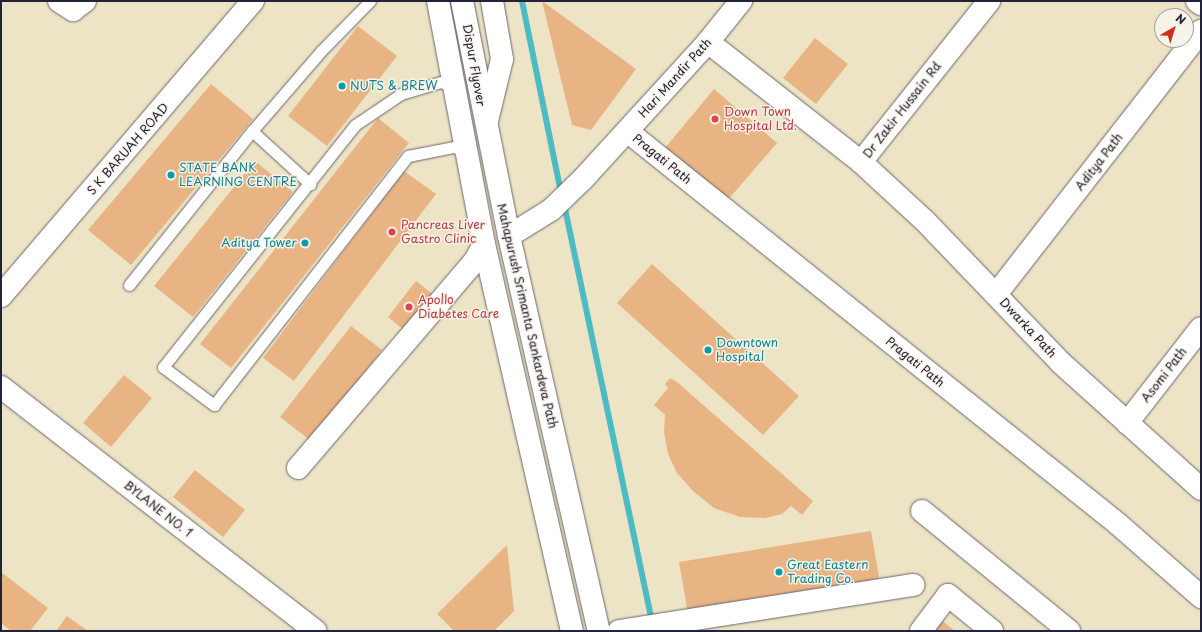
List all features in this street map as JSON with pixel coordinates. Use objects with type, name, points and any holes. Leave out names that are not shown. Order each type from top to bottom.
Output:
[{"type":"street","points":[[59,1],[73,10],[85,1]]},
{"type":"street","name":"S K BARUAH ROAD","points":[[1,296],[253,1]]},
{"type":"street","name":"Mahapurush Srimanta Sankardeva Path","points":[[438,1],[465,151],[484,244],[572,631]]},
{"type":"street","name":"Dispur Flyover","points":[[462,1],[486,128]]},
{"type":"street","name":"Mahapurush Srimanta Sankardeva Path","points":[[492,1],[502,59],[486,128],[509,236],[599,631]]},
{"type":"street","name":"Hari Mandir Path","points":[[509,236],[552,208],[573,188],[708,42],[741,1]]},
{"type":"street","name":"Dr Zakir Hussain Rd","points":[[708,42],[861,162],[989,1]]},
{"type":"street","points":[[1197,1],[1201,4]]},
{"type":"street","name":"Aditya Path","points":[[996,293],[1201,31]]},
{"type":"street","name":"Pragati Path","points":[[627,131],[1118,524],[1201,597]]},
{"type":"street","name":"Dwarka Path","points":[[861,162],[925,221],[996,293],[1060,362],[1201,489]]},
{"type":"street","points":[[298,468],[475,261],[484,244]]},
{"type":"street","name":"Asomi Path","points":[[1127,423],[1201,328]]},
{"type":"street","name":"BYLANE NO. 1","points":[[1,387],[316,631]]},
{"type":"street","points":[[922,511],[1069,631]]},
{"type":"street","points":[[627,629],[913,585]]},
{"type":"street","points":[[921,631],[948,595],[992,631]]},
{"type":"lane","points":[[129,285],[252,131],[321,51],[370,1]]},
{"type":"lane","points":[[453,87],[442,82],[401,94],[355,125],[310,184],[164,367],[214,405],[408,156],[454,147],[465,151]]},
{"type":"lane","points":[[252,131],[310,184]]},
{"type":"building","points":[[542,1],[636,69],[591,130],[572,125]]},
{"type":"building","name":"NUTS & BREW","points":[[358,26],[397,56],[327,146],[288,116]]},
{"type":"building","points":[[815,38],[848,64],[816,104],[783,78]]},
{"type":"building","name":"STATE BANK LEARNING CENTRE","points":[[211,84],[253,119],[131,265],[88,230]]},
{"type":"building","points":[[714,89],[777,143],[727,201],[665,148]]},
{"type":"building","name":"Aditya Tower","points":[[378,118],[409,143],[231,368],[200,344]]},
{"type":"building","points":[[255,161],[293,192],[193,317],[154,286]]},
{"type":"building","points":[[404,171],[436,194],[294,381],[263,358]]},
{"type":"building","name":"Downtown Hospital","points":[[652,264],[799,396],[763,435],[617,303]]},
{"type":"building","points":[[416,281],[435,296],[406,332],[388,317]]},
{"type":"building","points":[[351,326],[382,350],[311,441],[280,417]]},
{"type":"building","points":[[124,375],[152,398],[111,447],[83,423]]},
{"type":"building","points":[[670,378],[677,382],[813,501],[802,515],[791,506],[782,514],[765,518],[740,517],[714,508],[693,491],[677,473],[668,454],[664,432],[665,415],[654,405],[668,388],[665,384]]},
{"type":"building","points":[[195,470],[245,510],[223,537],[173,497]]},
{"type":"building","name":"Great Eastern Trading Co.","points":[[871,531],[880,583],[688,614],[679,562]]},
{"type":"building","points":[[507,545],[514,611],[494,631],[454,631],[437,614]]},
{"type":"building","points":[[1,572],[48,608],[30,631],[11,631],[1,623]]},
{"type":"building","points":[[935,615],[955,631],[923,631]]},
{"type":"building","points":[[67,616],[88,631],[56,631]]},
{"type":"waterway","points":[[522,1],[561,193]]},
{"type":"waterway","points":[[564,204],[652,622]]},
{"type":"place","name":"NUTS & BREW","points":[[342,86]]},
{"type":"place","name":"Down Town Hospital Ltd.","points":[[715,119]]},
{"type":"place","name":"STATE BANK LEARNING CENTRE","points":[[171,175]]},
{"type":"place","name":"Pancreas Liver Gastro Clinic","points":[[392,232]]},
{"type":"place","name":"Aditya Tower","points":[[305,243]]},
{"type":"place","name":"Apollo Diabetes Care","points":[[409,307]]},
{"type":"place","name":"Downtown Hospital","points":[[708,350]]},
{"type":"place","name":"Great Eastern Trading Co.","points":[[779,572]]}]
